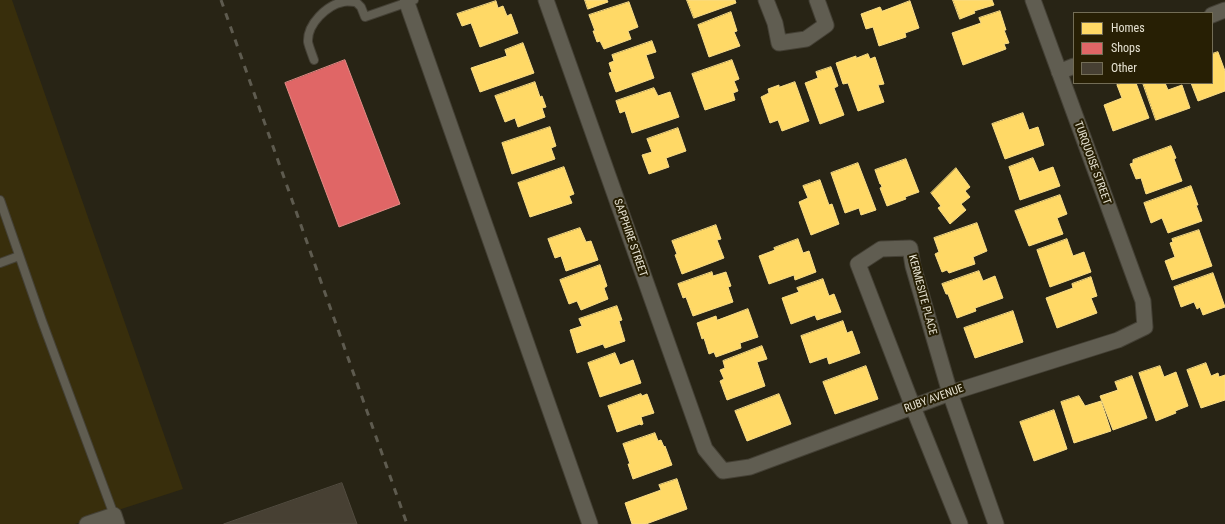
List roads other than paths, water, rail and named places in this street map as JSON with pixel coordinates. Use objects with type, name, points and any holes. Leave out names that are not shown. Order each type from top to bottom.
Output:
[{"type":"street","name":"SAPPHIRE STREET","points":[[546,0],[705,449],[723,471]]},
{"type":"street","points":[[766,0],[775,23],[779,43],[806,39],[826,24],[817,2]]},
{"type":"street","name":"TURQUOISE STREET","points":[[1033,0],[1143,301],[1145,327]]},
{"type":"street","points":[[410,1],[590,524]]},
{"type":"street","points":[[1213,15],[1225,10]]},
{"type":"street","points":[[1059,72],[1073,66]]},
{"type":"street","name":"KERMESITE PLACE","points":[[960,524],[858,264],[881,249],[910,248],[913,266],[950,393],[996,524]]},
{"type":"street","name":"RUBY AVENUE","points":[[723,471],[750,467],[950,393],[1118,340],[1145,327]]},
{"type":"street","points":[[87,524],[115,519]]},
{"type":"lane","points":[[314,60],[308,41],[311,28],[320,15],[329,8],[342,2],[356,2],[361,7],[365,17],[410,1]]},
{"type":"lane","points":[[0,200],[42,321],[115,519]]},
{"type":"lane","points":[[0,263],[19,256]]},
{"type":"railway","points":[[221,0],[407,524]]}]
